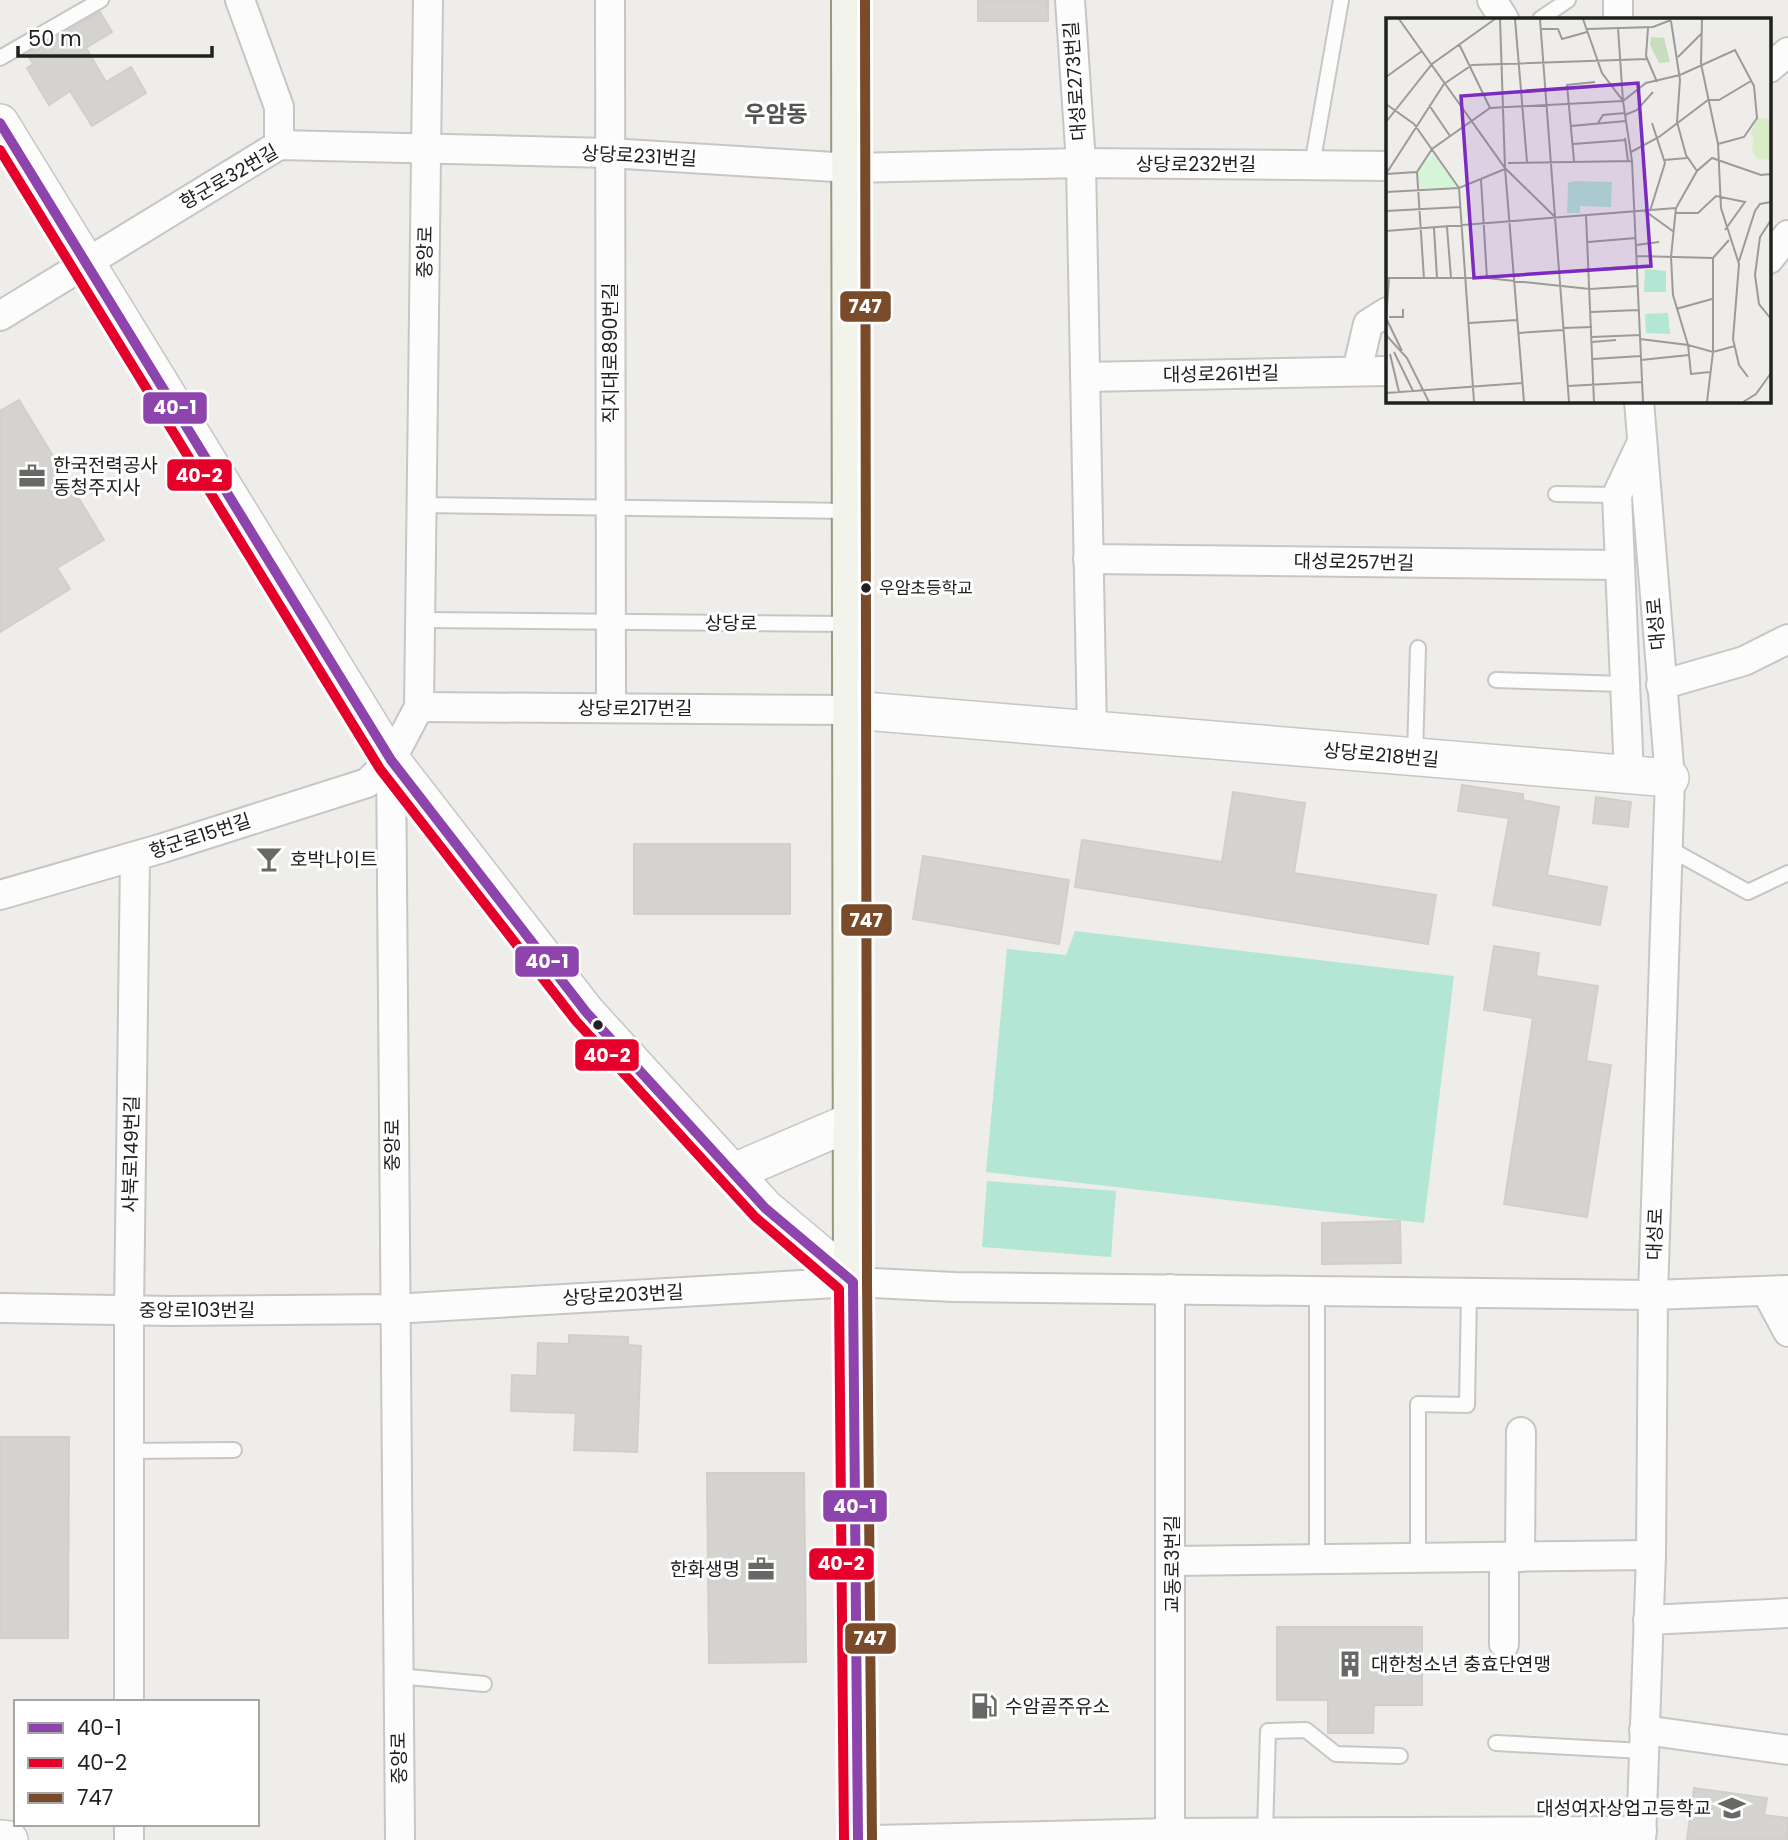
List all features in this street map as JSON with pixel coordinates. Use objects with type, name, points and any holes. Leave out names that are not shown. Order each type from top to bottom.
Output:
[{"type":"main road","points":[[851,0],[853,1282],[858,1840]]},
{"type":"street","points":[[240,0],[279,107],[279,145]]},
{"type":"street","name":"중앙로","points":[[400,1840],[393,1309],[391,760],[419,707],[428,0]]},
{"type":"street","name":"직지대로890번길","points":[[610,0],[611,707]]},
{"type":"street","name":"대성로273번길","points":[[1070,0],[1080,163]]},
{"type":"street","points":[[1492,0],[1503,18]]},
{"type":"street","points":[[1618,0],[1618,18]]},
{"type":"street","points":[[1770,67],[1788,52]]},
{"type":"street","points":[[0,123],[391,760],[586,1012],[765,1208],[853,1282]]},
{"type":"street","name":"향군로32번길","points":[[0,316],[279,145],[427,147]]},
{"type":"street","name":"상당로231번길","points":[[427,147],[609,153],[851,169]]},
{"type":"street","points":[[1080,163],[1092,732]]},
{"type":"street","name":"상당로232번길","points":[[851,169],[1080,163],[1386,166]]},
{"type":"street","points":[[1357,371],[1368,324],[1386,313]]},
{"type":"street","name":"대성로261번길","points":[[1085,377],[1386,371]]},
{"type":"street","name":"대성로","points":[[1639,402],[1670,778],[1653,1295],[1651,1555],[1642,1836]]},
{"type":"street","points":[[1629,775],[1617,495],[1641,444]]},
{"type":"street","name":"대성로257번길","points":[[1088,559],[1620,565]]},
{"type":"street","points":[[1661,685],[1744,661],[1788,639]]},
{"type":"street","name":"상당로217번길","points":[[419,707],[852,710]]},
{"type":"street","name":"상당로218번길","points":[[852,710],[1670,778]]},
{"type":"street","name":"향군로15번길","points":[[0,895],[135,856],[367,783],[391,760]]},
{"type":"street","name":"사북로149번길","points":[[129,1700],[129,1311],[135,856]]},
{"type":"street","points":[[732,1173],[853,1121]]},
{"type":"street","name":"상당로203번길","points":[[393,1309],[853,1282],[954,1287],[1653,1295],[1777,1290]]},
{"type":"street","name":"교동로3번길","points":[[1170,1289],[1170,1836]]},
{"type":"street","points":[[1777,1290],[1788,1332]]},
{"type":"street","name":"중앙로103번길","points":[[0,1308],[129,1311],[393,1309]]},
{"type":"street","points":[[1504,1644],[1521,1432]]},
{"type":"street","points":[[1172,1561],[1651,1555]]},
{"type":"street","points":[[1648,1620],[1788,1613]]},
{"type":"street","points":[[1644,1741],[1788,1749]]},
{"type":"street","points":[[875,1840],[1265,1832],[1642,1836]]},
{"type":"street","points":[[0,1839],[9,1840]]},
{"type":"lane","points":[[0,58],[101,0]]},
{"type":"lane","points":[[1312,165],[1341,0]]},
{"type":"lane","points":[[1541,18],[1568,0]]},
{"type":"lane","points":[[1556,494],[1617,495]]},
{"type":"lane","points":[[422,505],[852,511]]},
{"type":"lane","points":[[420,620],[611,623]]},
{"type":"lane","name":"상당로","points":[[611,623],[852,624]]},
{"type":"lane","points":[[1415,758],[1418,648]]},
{"type":"lane","points":[[1496,680],[1623,684]]},
{"type":"lane","points":[[1668,848],[1748,892],[1788,873]]},
{"type":"lane","points":[[1317,1291],[1317,1559]]},
{"type":"lane","points":[[1418,1558],[1418,1404],[1467,1405],[1469,1292]]},
{"type":"lane","points":[[129,1451],[233,1450]]},
{"type":"lane","points":[[398,1676],[484,1684]]},
{"type":"lane","points":[[1265,1832],[1268,1731],[1306,1730],[1336,1755],[1400,1756]]},
{"type":"lane","points":[[1496,1743],[1644,1741]]},
{"type":"green space","points":[[1075,931],[1454,976],[1424,1223],[986,1172],[1007,949],[1066,955]]},
{"type":"green space","points":[[987,1181],[1116,1191],[1111,1257],[982,1247]]},
{"type":"building","points":[[978,0],[1048,0],[1048,21],[978,21]]},
{"type":"building","points":[[100,12],[112,32],[86,48],[106,82],[131,67],[146,93],[92,126],[70,91],[49,105],[27,68],[33,64],[27,54]]},
{"type":"building","name":"한국전력공사 동청주지사","points":[[19,400],[104,540],[57,568],[70,589],[0,632],[0,411]]},
{"type":"building","points":[[1462,785],[1523,794],[1523,800],[1559,807],[1547,875],[1607,887],[1600,925],[1493,905],[1509,818],[1458,811]]},
{"type":"building","points":[[1233,792],[1305,803],[1294,873],[1436,895],[1428,944],[1075,887],[1082,840],[1222,862]]},
{"type":"building","points":[[1596,797],[1631,802],[1628,827],[1593,823]]},
{"type":"building","points":[[634,844],[790,844],[790,914],[634,914]]},
{"type":"building","points":[[923,856],[1069,880],[1059,944],[913,919]]},
{"type":"building","points":[[1494,946],[1539,953],[1536,976],[1598,986],[1586,1061],[1611,1065],[1587,1217],[1504,1204],[1533,1018],[1484,1010]]},
{"type":"building","points":[[1400,1221],[1401,1263],[1322,1264],[1322,1223]]},
{"type":"building","points":[[569,1335],[628,1337],[628,1345],[641,1346],[637,1452],[574,1450],[576,1413],[511,1411],[512,1375],[537,1376],[538,1343],[569,1344]]},
{"type":"building","points":[[0,1437],[69,1437],[68,1638],[0,1638]]},
{"type":"building","points":[[707,1473],[804,1473],[806,1662],[709,1663]]},
{"type":"building","name":"대한청소년 충효단연맹","points":[[1277,1627],[1422,1627],[1422,1705],[1374,1705],[1373,1733],[1328,1733],[1328,1700],[1277,1700]]},
{"type":"building","points":[[1694,1788],[1767,1798],[1764,1815],[1788,1818],[1788,1840],[1687,1840]]},
{"type":"transit line","name":"747","points":[[865,0],[867,1282],[872,1840]]},
{"type":"transit line","name":"40-1","points":[[0,123],[391,760],[586,1012],[765,1208],[853,1282],[858,1840]]},
{"type":"transit line","name":"40-2","points":[[0,150],[380,769],[576,1021],[755,1217],[839,1289],[844,1840]]},
{"type":"place","name":"한국전력공사 동청주지사","points":[[32,476]]},
{"type":"place","name":"우암초등학교","points":[[866,588]]},
{"type":"place","name":"호박나이트","points":[[269,859]]},
{"type":"place","name":"한화생명","points":[[761,1569]]},
{"type":"place","name":"대한청소년 충효단연맹","points":[[1350,1664]]},
{"type":"place","name":"수암골주유소","points":[[984,1706]]},
{"type":"place","name":"대성여자상업고등학교","points":[[1732,1808]]},
{"type":"district","name":"우암동","points":[[776,114]]}]
